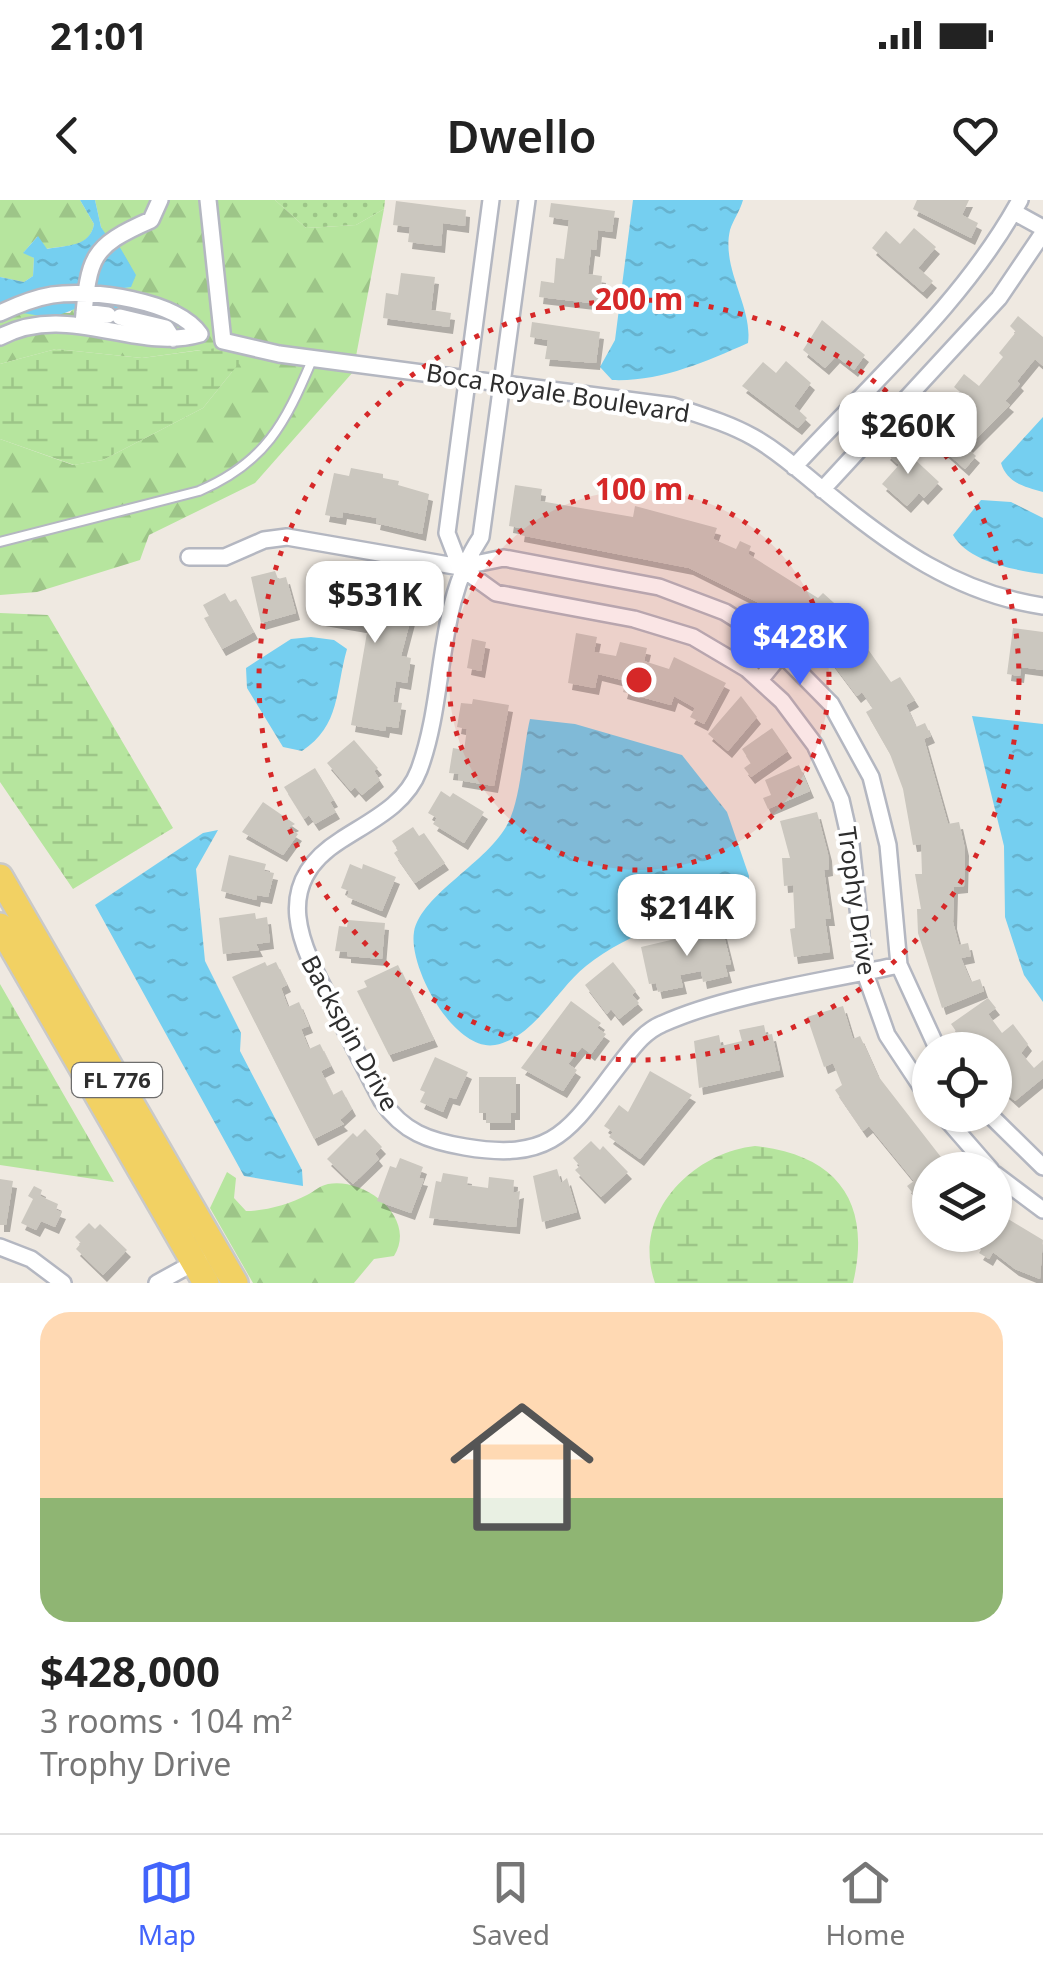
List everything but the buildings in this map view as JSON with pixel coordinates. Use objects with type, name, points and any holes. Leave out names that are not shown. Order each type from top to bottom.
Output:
[{"type":"main road","name":"FL 776","points":[[0,878],[215,1272]]},
{"type":"main road","name":"FL 776","points":[[0,926],[215,1272]]},
{"type":"street","points":[[83,318],[88,268],[96,251],[116,235],[151,220],[160,200]]},
{"type":"street","points":[[208,200],[223,342]]},
{"type":"street","points":[[460,567],[447,533],[491,200]]},
{"type":"street","name":"Backspin Drive","points":[[527,200],[481,537],[460,567],[416,776],[396,804],[322,854],[308,872],[297,906],[303,949],[382,1100],[398,1122],[440,1143],[495,1152],[530,1150],[568,1128],[632,1048],[658,1026],[898,965]]},
{"type":"street","points":[[794,466],[962,285],[1017,206],[1043,230],[999,298],[822,490]]},
{"type":"street","points":[[0,313],[52,295],[85,294],[151,314],[174,339]]},
{"type":"street","points":[[0,338],[36,325],[151,314]]},
{"type":"street","name":"Boca Royale Boulevard","points":[[151,314],[192,322],[200,334],[223,342],[314,358],[674,406],[751,436],[895,546],[936,572],[991,594],[1043,606]]},
{"type":"street","points":[[83,318],[174,339],[200,334]]},
{"type":"street","name":"Trophy Drive","points":[[189,557],[232,556],[264,540],[287,537],[460,567],[504,558],[659,588],[725,612],[783,652],[832,704],[871,777],[888,845],[898,965],[930,1032]]},
{"type":"street","name":"Trophy Drive","points":[[460,567],[496,593],[634,619],[693,637],[760,680],[805,729],[841,800],[852,844],[865,972],[887,1035],[912,1073]]},
{"type":"street","points":[[760,680],[783,652]]},
{"type":"street","points":[[957,1132],[975,1152]]},
{"type":"street","points":[[1008,1132],[1043,1166]]},
{"type":"street","points":[[1012,1186],[1043,1210]]},
{"type":"street","points":[[0,1247],[31,1259],[63,1283]]},
{"type":"street","points":[[156,1283],[215,1272]]},
{"type":"lane","points":[[0,542],[199,492],[226,480],[278,434],[314,358]]},
{"type":"green space","points":[[0,200],[80,200],[94,224],[92,232],[83,241],[46,249],[37,237],[24,252],[34,258],[33,276],[24,282],[0,277]]},
{"type":"green space","points":[[95,200],[275,200],[306,228],[356,225],[384,209],[353,372],[255,483],[149,535],[140,560],[37,592],[0,595],[0,439],[73,465],[103,460],[203,408],[232,372],[200,350],[142,358],[56,349],[0,364],[0,312],[70,313],[81,298],[102,300],[112,309],[121,306],[117,288],[131,287],[101,227]]},
{"type":"green space","points":[[275,200],[385,200],[384,209],[356,225],[306,228]]},
{"type":"green space","points":[[224,347],[239,349],[240,362],[203,408],[103,460],[74,465],[0,439],[0,364],[56,349],[142,358]]},
{"type":"green space","points":[[0,613],[48,615],[173,828],[73,889],[0,782]]},
{"type":"green space","points":[[0,984],[114,1182],[0,1165]]},
{"type":"green space","points":[[755,1146],[808,1160],[842,1188],[857,1229],[853,1283],[655,1283],[650,1258],[652,1234],[659,1212],[672,1192],[709,1161]]},
{"type":"green space","points":[[227,1172],[236,1178],[234,1198],[246,1211],[286,1204],[328,1184],[342,1183],[371,1193],[393,1214],[399,1227],[400,1241],[394,1256],[374,1259],[354,1283],[253,1283],[210,1208]]},
{"type":"water","points":[[80,200],[95,200],[101,227],[111,242],[118,244],[136,275],[131,287],[117,289],[118,312],[96,300],[55,316],[0,312],[0,277],[24,282],[33,276],[34,258],[23,253],[38,236],[47,249],[76,244],[92,232],[94,224]]},
{"type":"water","points":[[633,200],[743,200],[728,245],[746,316],[748,343],[699,364],[647,378],[612,380],[600,367],[615,340]]},
{"type":"water","points":[[1043,417],[1043,492],[1012,480],[1001,463]]},
{"type":"water","points":[[981,500],[1011,502],[1043,518],[1043,574],[993,563],[960,544],[953,535]]},
{"type":"water","points":[[291,639],[334,640],[347,649],[330,718],[315,741],[302,751],[283,747],[247,688],[246,668]]},
{"type":"water","points":[[972,716],[1043,724],[1043,1002],[1024,975],[1005,917],[1004,846]]},
{"type":"water","points":[[530,719],[575,724],[682,755],[727,812],[749,876],[747,899],[684,917],[622,943],[586,966],[522,1033],[495,1045],[480,1044],[450,1022],[437,1004],[418,965],[414,932],[429,904],[486,851],[508,823],[519,787]]},
{"type":"water","points":[[218,830],[196,869],[205,961],[241,1033],[240,1051],[302,1170],[303,1186],[244,1176],[95,905],[203,833]]}]
